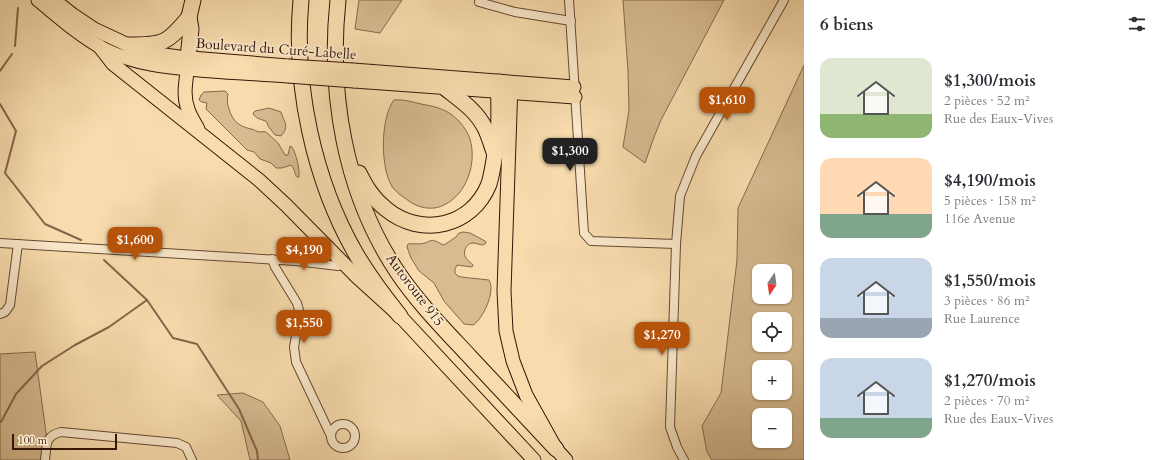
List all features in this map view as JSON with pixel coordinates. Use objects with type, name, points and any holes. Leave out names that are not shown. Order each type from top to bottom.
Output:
[{"type":"highway","points":[[188,64],[191,29],[189,18],[193,0]]},
{"type":"highway","name":"Autoroute 915","points":[[301,0],[300,43],[303,86],[310,127],[321,172],[336,213],[351,246],[375,284],[400,316]]},
{"type":"highway","name":"Autoroute 915","points":[[338,0],[335,32],[336,81],[340,118],[346,149],[367,217],[380,243],[399,274],[413,293],[561,455]]},
{"type":"highway","points":[[129,45],[154,44],[164,41],[177,32],[189,18]]},
{"type":"highway","points":[[445,88],[467,104],[480,119],[486,129],[495,154]]},
{"type":"highway","points":[[346,149],[368,191],[392,214],[405,220],[427,225],[454,221],[477,204],[485,193],[493,168],[505,88]]},
{"type":"main road","name":"Boulevard du Curé-Labelle","points":[[38,0],[78,32],[99,46],[123,57],[140,62],[162,66],[188,64],[353,76],[472,79],[505,88]]},
{"type":"main road","name":"Boulevard du Curé-Labelle","points":[[54,0],[94,29],[112,38],[142,52],[188,64]]},
{"type":"main road","points":[[99,46],[113,64],[274,193],[310,228],[343,266],[400,316],[534,460]]},
{"type":"main road","points":[[188,64],[185,89],[186,104],[189,113],[201,134]]},
{"type":"main road","name":"Boulevard du Curé-Labelle","points":[[353,76],[445,88],[505,88]]},
{"type":"main road","points":[[561,455],[533,408],[520,381],[513,361],[506,332],[504,291],[505,88],[575,92]]},
{"type":"street","points":[[569,0],[584,233],[591,241],[676,244]]},
{"type":"street","points":[[684,460],[677,447],[670,426],[676,244],[680,196],[696,156],[784,0]]},
{"type":"street","points":[[479,2],[515,12],[571,22]]},
{"type":"street","points":[[0,243],[272,259],[343,266]]},
{"type":"street","points":[[0,314],[5,312],[10,305],[18,244]]},
{"type":"street","points":[[272,259],[275,267],[297,303],[300,314],[294,347],[296,362],[331,436]]},
{"type":"street","points":[[45,460],[47,440],[53,434],[61,432],[178,443],[186,447],[192,460]]},
{"type":"shaded area","points":[[359,0],[402,0],[380,33],[355,29]]},
{"type":"shaded area","points":[[623,0],[724,0],[661,120],[645,163],[623,147],[629,110]]},
{"type":"shaded area","points":[[804,65],[804,460],[712,460],[707,452],[702,426],[721,393],[737,260],[738,208]]},
{"type":"shaded area","points":[[225,91],[228,94],[228,107],[232,117],[237,123],[258,132],[266,132],[278,143],[285,155],[288,155],[290,146],[292,147],[299,170],[299,177],[295,174],[291,165],[276,168],[271,163],[260,159],[254,152],[247,150],[206,109],[207,103],[199,100],[204,92]]},
{"type":"shaded area","points":[[394,100],[408,101],[445,111],[458,120],[469,136],[472,148],[472,158],[468,177],[459,193],[452,200],[440,207],[424,208],[416,205],[397,192],[389,180],[383,144],[386,119],[389,108]]},
{"type":"shaded area","points":[[269,108],[281,112],[285,121],[286,127],[281,136],[275,135],[268,126],[267,122],[257,118],[253,113],[255,111]]},
{"type":"shaded area","points":[[459,233],[470,233],[486,243],[483,245],[471,243],[468,245],[464,254],[467,260],[473,265],[472,267],[457,265],[455,273],[461,277],[489,280],[491,285],[490,297],[484,311],[481,317],[473,325],[464,324],[444,301],[434,283],[419,271],[411,258],[407,247],[408,244],[423,244],[432,240],[444,245],[456,237]]},
{"type":"shaded area","points":[[35,352],[47,440],[45,460],[0,460],[0,354]]},
{"type":"shaded area","points":[[243,393],[263,402],[280,426],[290,460],[250,460],[241,421],[217,395]]},
{"type":"waterway","points":[[15,46],[18,8]]},
{"type":"waterway","points":[[0,71],[12,54]]},
{"type":"waterway","points":[[0,104],[16,131],[5,173],[45,224],[81,240]]},
{"type":"waterway","points":[[104,260],[147,300],[173,338],[197,344],[239,409],[257,451],[258,460]]},
{"type":"waterway","points":[[1,422],[16,394],[42,366],[75,345],[109,327],[147,300]]}]
